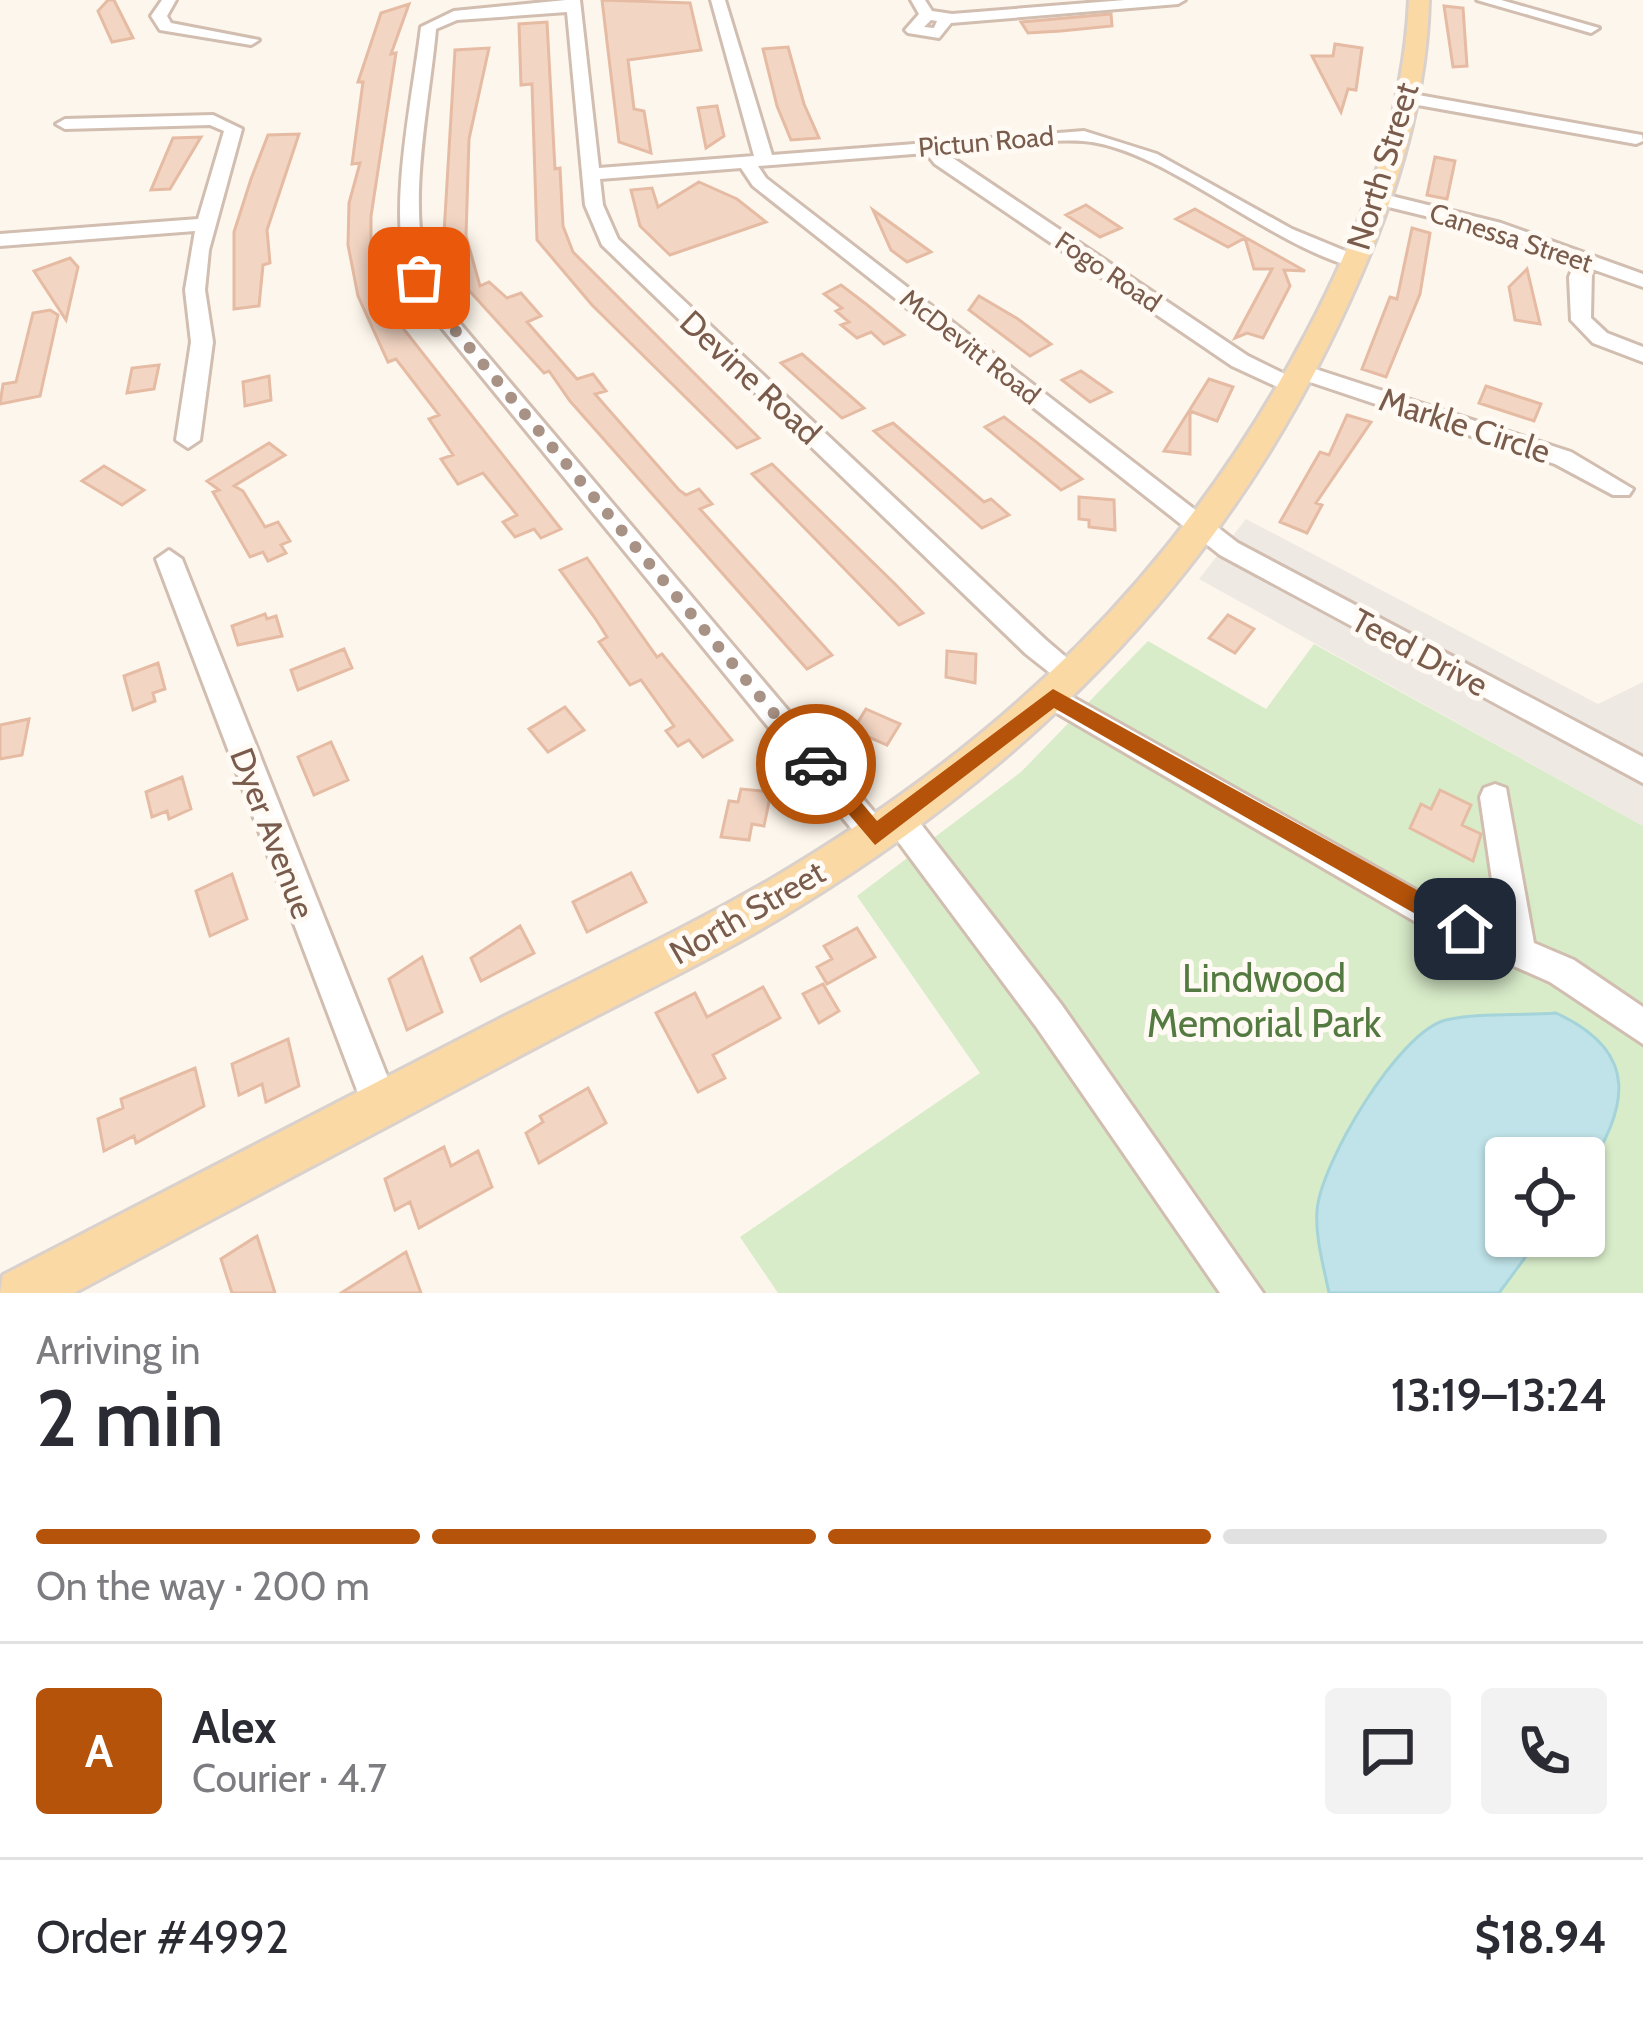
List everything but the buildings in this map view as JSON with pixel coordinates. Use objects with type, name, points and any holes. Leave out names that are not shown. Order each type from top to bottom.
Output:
[{"type":"main road","name":"North Street","points":[[21,1293],[709,936],[887,827],[1064,687],[1200,528],[1299,380],[1379,200],[1407,98],[1419,0]]},
{"type":"street","points":[[169,0],[159,16],[165,27],[251,40]]},
{"type":"street","name":"McDevitt Road","points":[[718,0],[760,182],[1200,528]]},
{"type":"street","points":[[923,8],[913,30],[939,33],[946,19],[1178,0]]},
{"type":"street","points":[[1484,0],[1591,28]]},
{"type":"street","points":[[574,3],[454,16],[429,27],[411,196],[412,250],[419,278],[449,323],[887,827],[1088,1069],[1243,1293]]},
{"type":"street","name":"Devine Road","points":[[574,3],[598,219],[615,248],[1036,647],[1064,687],[1432,915],[1590,988],[1643,1027]]},
{"type":"street","points":[[1407,98],[1636,139]]},
{"type":"street","points":[[65,124],[213,120],[231,125],[233,138],[205,224],[195,283],[202,342],[188,440]]},
{"type":"street","name":"Pictun Road","points":[[591,174],[1066,135],[1103,140],[1300,242],[1353,262]]},
{"type":"street","name":"Fogo Road","points":[[929,146],[940,160],[1240,361],[1299,380]]},
{"type":"street","name":"Canessa Street","points":[[1379,200],[1494,227],[1643,281]]},
{"type":"street","points":[[6,246],[205,224]]},
{"type":"street","points":[[1586,261],[1580,278],[1581,320],[1600,338],[1643,355]]},
{"type":"street","name":"Markle Circle","points":[[1299,380],[1563,458],[1621,489]]},
{"type":"street","name":"Teed Drive","points":[[1200,528],[1254,564],[1643,771]]},
{"type":"street","name":"Dyer Avenue","points":[[170,559],[380,1106]]},
{"type":"street","points":[[1496,797],[1519,952]]},
{"type":"shaded area","points":[[1246,519],[1598,704],[1643,682],[1643,826],[1199,579]]},
{"type":"green space","name":"Lindwood Memorial Park","points":[[1148,641],[1266,709],[1314,644],[1643,826],[1643,1293],[778,1293],[740,1237],[980,1073],[857,896],[1021,772]]},
{"type":"water","points":[[1556,1013],[1603,1046],[1619,1084],[1605,1138],[1485,1137],[1485,1257],[1526,1257],[1499,1293],[1329,1293],[1317,1211],[1321,1190],[1347,1133],[1385,1073],[1427,1029],[1446,1020]]},
{"type":"way so far","points":[[419,278],[449,323],[816,764]]},
{"type":"route","points":[[816,764],[875,835],[988,752],[1053,697],[1432,915],[1465,929]]}]
